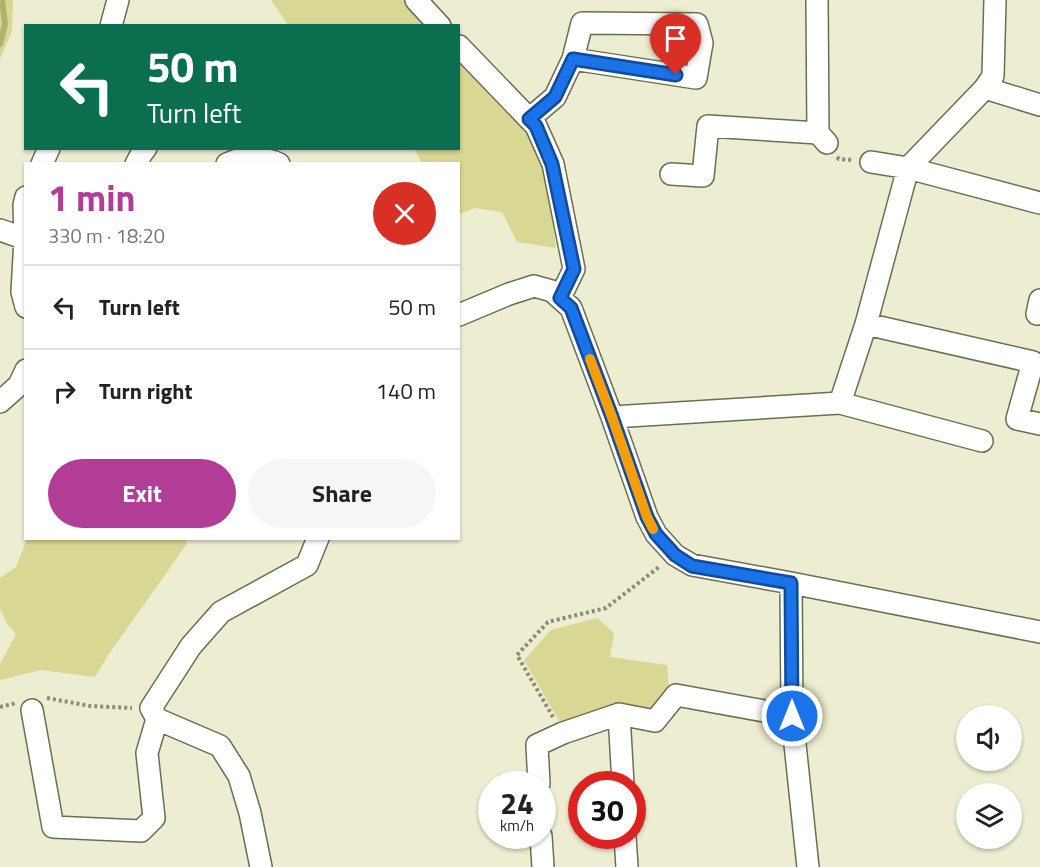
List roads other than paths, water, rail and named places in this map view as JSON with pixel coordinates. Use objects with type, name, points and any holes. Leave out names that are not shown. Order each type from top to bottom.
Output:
[{"type":"street","points":[[112,24],[118,0]]},
{"type":"street","points":[[416,0],[438,24]]},
{"type":"street","points":[[671,174],[703,176],[708,126],[822,138],[817,0]]},
{"type":"street","points":[[840,403],[866,324],[908,168],[985,88],[993,76],[995,0]]},
{"type":"street","points":[[529,119],[555,97],[573,59],[582,23],[697,24],[702,43],[696,78],[573,59]]},
{"type":"street","points":[[460,47],[536,126],[552,164],[574,269],[560,298]]},
{"type":"street","points":[[985,88],[1040,105]]},
{"type":"street","points":[[233,162],[260,158],[273,162]]},
{"type":"street","points":[[871,162],[908,168],[1040,203]]},
{"type":"street","points":[[0,230],[24,239]]},
{"type":"street","points":[[24,257],[22,292],[24,300]]},
{"type":"street","points":[[460,315],[534,286],[552,291],[571,308],[647,517],[656,534],[675,555],[692,566],[1040,632]]},
{"type":"street","points":[[866,324],[1033,362],[1017,419],[1040,424]]},
{"type":"street","points":[[0,402],[19,386],[24,375]]},
{"type":"street","points":[[612,417],[840,403],[982,441]]},
{"type":"street","points":[[33,703],[53,827],[141,831],[154,818],[147,753],[154,713],[191,646],[221,612],[307,565],[317,540]]},
{"type":"street","points":[[791,583],[792,716],[808,867]]},
{"type":"street","points":[[538,771],[537,745],[619,714],[655,721],[676,695],[792,716]]},
{"type":"street","points":[[154,713],[220,746],[239,776],[250,813],[261,867]]},
{"type":"street","points":[[619,714],[622,771]]},
{"type":"street","points":[[542,849],[543,867]]},
{"type":"street","points":[[626,849],[627,867]]},
{"type":"waterway","points":[[0,44],[5,24],[2,0]]}]
